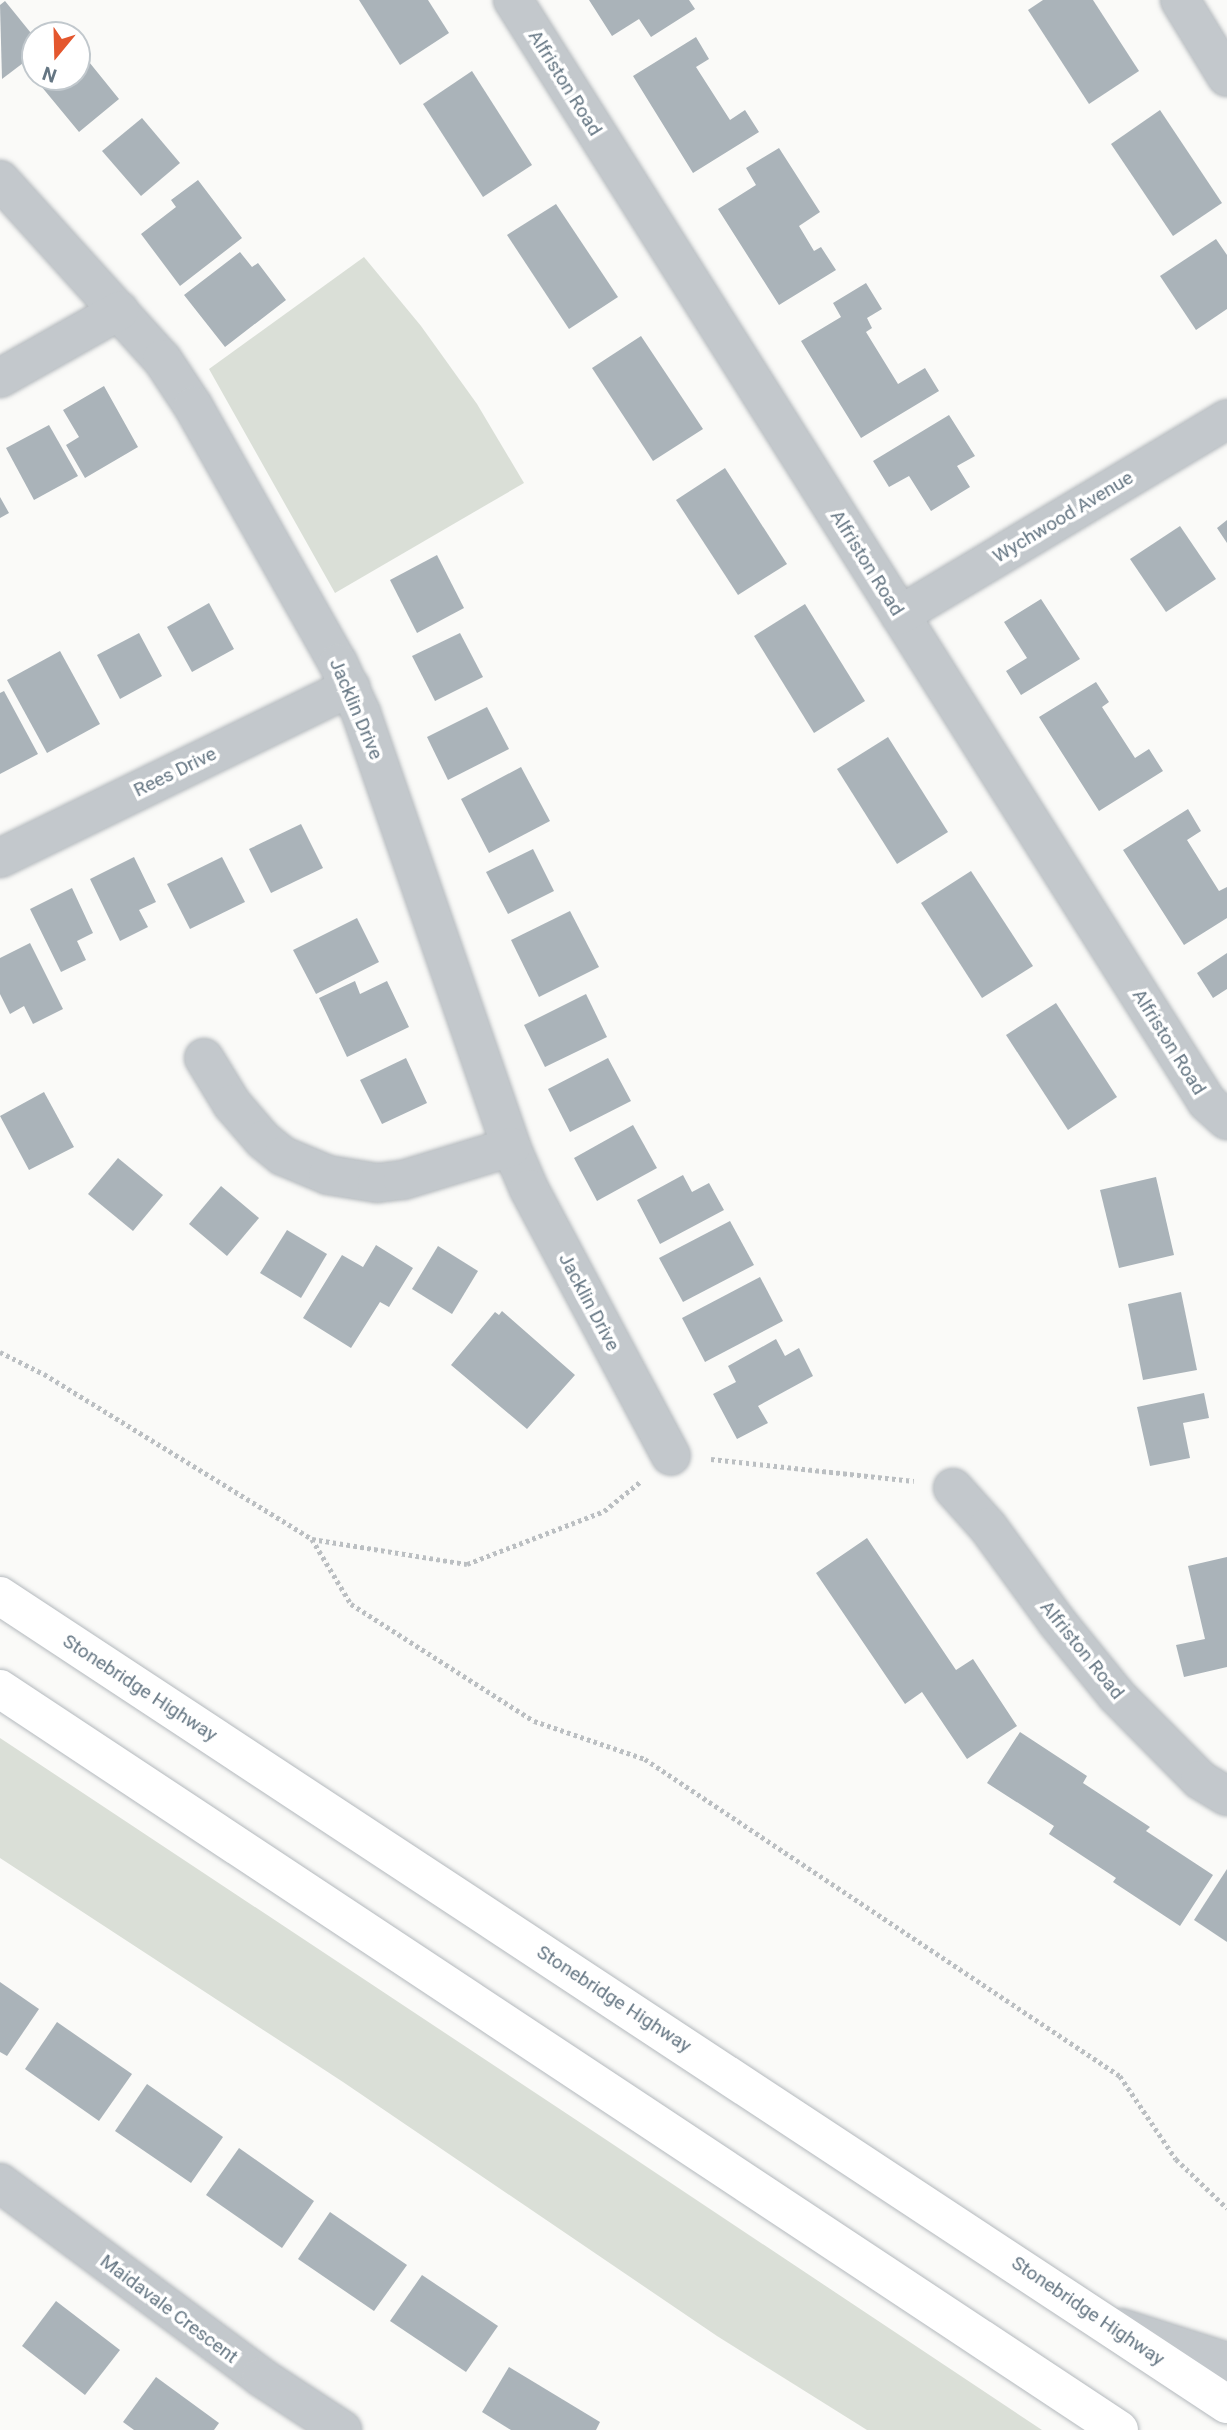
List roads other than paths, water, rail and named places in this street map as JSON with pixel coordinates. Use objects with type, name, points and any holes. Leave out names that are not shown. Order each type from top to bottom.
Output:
[{"type":"highway","name":"Stonebridge Highway","points":[[0,1596],[1227,2404]]},
{"type":"highway","points":[[0,1689],[1119,2430]]},
{"type":"street","name":"Alfriston Road","points":[[513,0],[1207,1102],[1227,1120]]},
{"type":"street","points":[[1180,0],[1227,77]]},
{"type":"street","name":"Jacklin Drive","points":[[0,180],[162,359],[193,406],[350,687],[511,1147],[529,1189],[671,1456]]},
{"type":"street","points":[[0,377],[119,311]]},
{"type":"street","name":"Wychwood Avenue","points":[[900,615],[1227,419]]},
{"type":"street","name":"Rees Drive","points":[[0,858],[350,687]]},
{"type":"street","points":[[204,1058],[232,1104],[263,1140],[283,1156],[328,1175],[377,1183],[403,1180],[511,1147]]},
{"type":"street","name":"Alfriston Road","points":[[953,1488],[988,1527],[1057,1622],[1117,1696],[1200,1780],[1227,1796]]},
{"type":"street","name":"Maidavale Crescent","points":[[4,2196],[261,2377],[342,2430]]},
{"type":"street","points":[[1109,2324],[1227,2362]]}]
